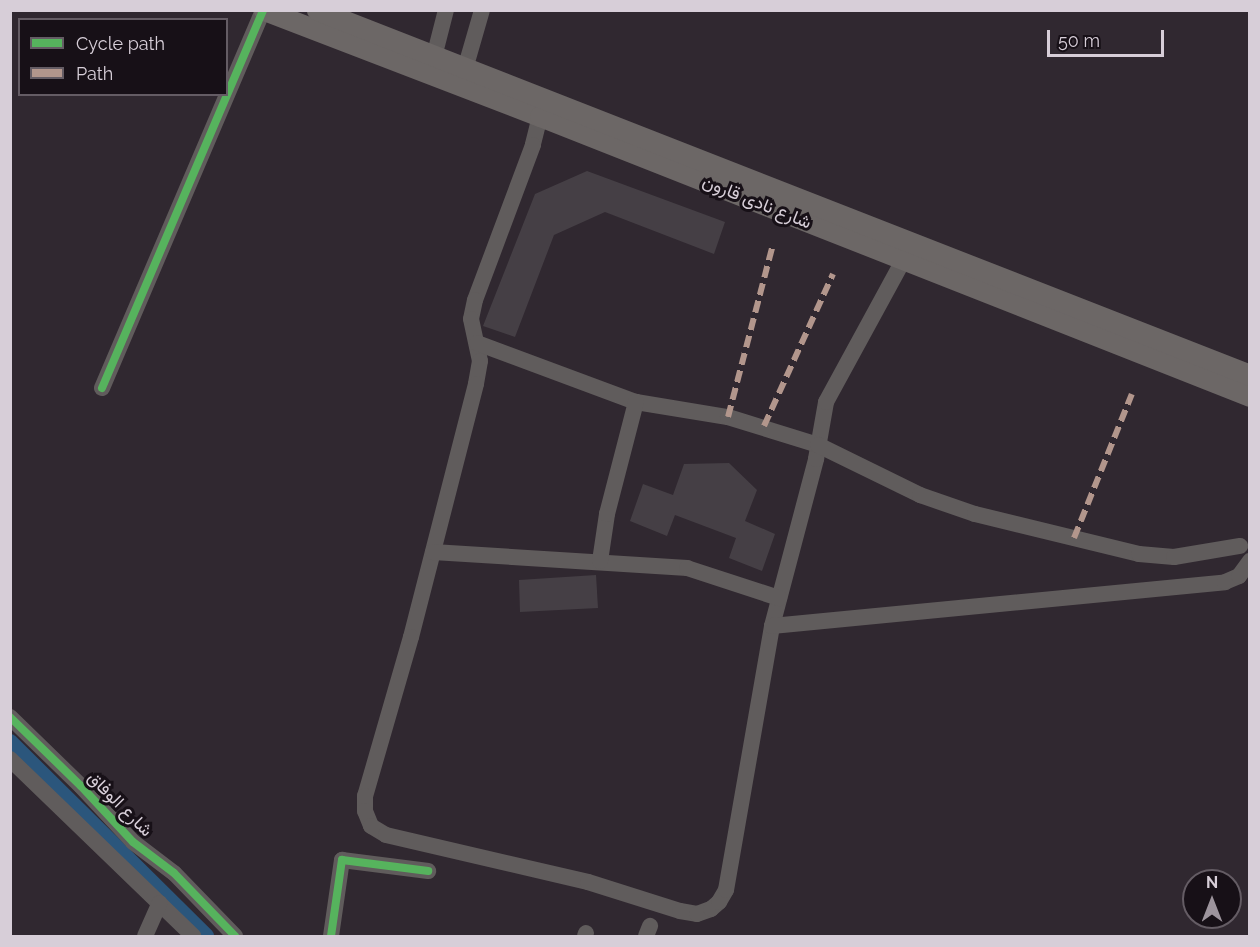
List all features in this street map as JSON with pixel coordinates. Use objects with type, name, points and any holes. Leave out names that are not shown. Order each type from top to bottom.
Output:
[{"type":"main road","name":"شارع نادى قارون","points":[[264,10],[543,108],[1137,341],[1250,396]]},
{"type":"main road","name":"شارع نادى قارون","points":[[316,10],[465,69],[543,108],[903,261],[1137,341],[1250,375]]},
{"type":"street","points":[[228,94],[264,10]]},
{"type":"street","points":[[434,57],[446,10]]},
{"type":"street","points":[[465,69],[482,10]]},
{"type":"street","points":[[102,388],[227,96]]},
{"type":"street","points":[[543,108],[533,145],[471,319],[480,361],[476,384],[395,698],[365,796],[365,812],[371,826],[386,835],[588,882],[681,911],[697,914],[711,909],[726,890],[772,626],[818,445],[826,402],[903,261]]},
{"type":"street","points":[[477,343],[636,402],[728,417],[818,445],[920,495],[975,514],[1139,554],[1174,557],[1240,546]]},
{"type":"street","points":[[600,561],[607,514],[636,402]]},
{"type":"street","points":[[433,552],[687,568],[779,598]]},
{"type":"street","points":[[772,626],[1226,582],[1239,576],[1250,561]]},
{"type":"street","name":"شارع الوفاق","points":[[10,717],[81,786],[133,842],[174,873],[235,936]]},
{"type":"street","points":[[10,759],[193,936]]},
{"type":"street","points":[[331,936],[342,860],[428,871]]},
{"type":"street","points":[[145,936],[160,903]]},
{"type":"building","points":[[587,171],[725,222],[714,254],[605,212],[554,235],[515,337],[483,326],[535,194]]},
{"type":"building","points":[[729,463],[757,490],[745,521],[775,534],[762,571],[729,558],[736,538],[675,515],[667,536],[630,521],[643,484],[673,495],[684,464]]},
{"type":"building","points":[[596,575],[598,608],[520,612],[519,580]]},
{"type":"waterway","points":[[10,742],[206,936]]},
{"type":"marked path","points":[[728,417],[772,248]]},
{"type":"marked path","points":[[764,426],[833,274]]},
{"type":"marked path","points":[[1074,538],[1132,394]]},
{"type":"cycle path","points":[[228,92],[263,10]]},
{"type":"cycle path","points":[[102,388],[226,96]]},
{"type":"cycle path","points":[[10,717],[81,786],[133,842],[174,873],[235,936]]},
{"type":"cycle path","points":[[331,936],[342,860],[428,871]]}]
